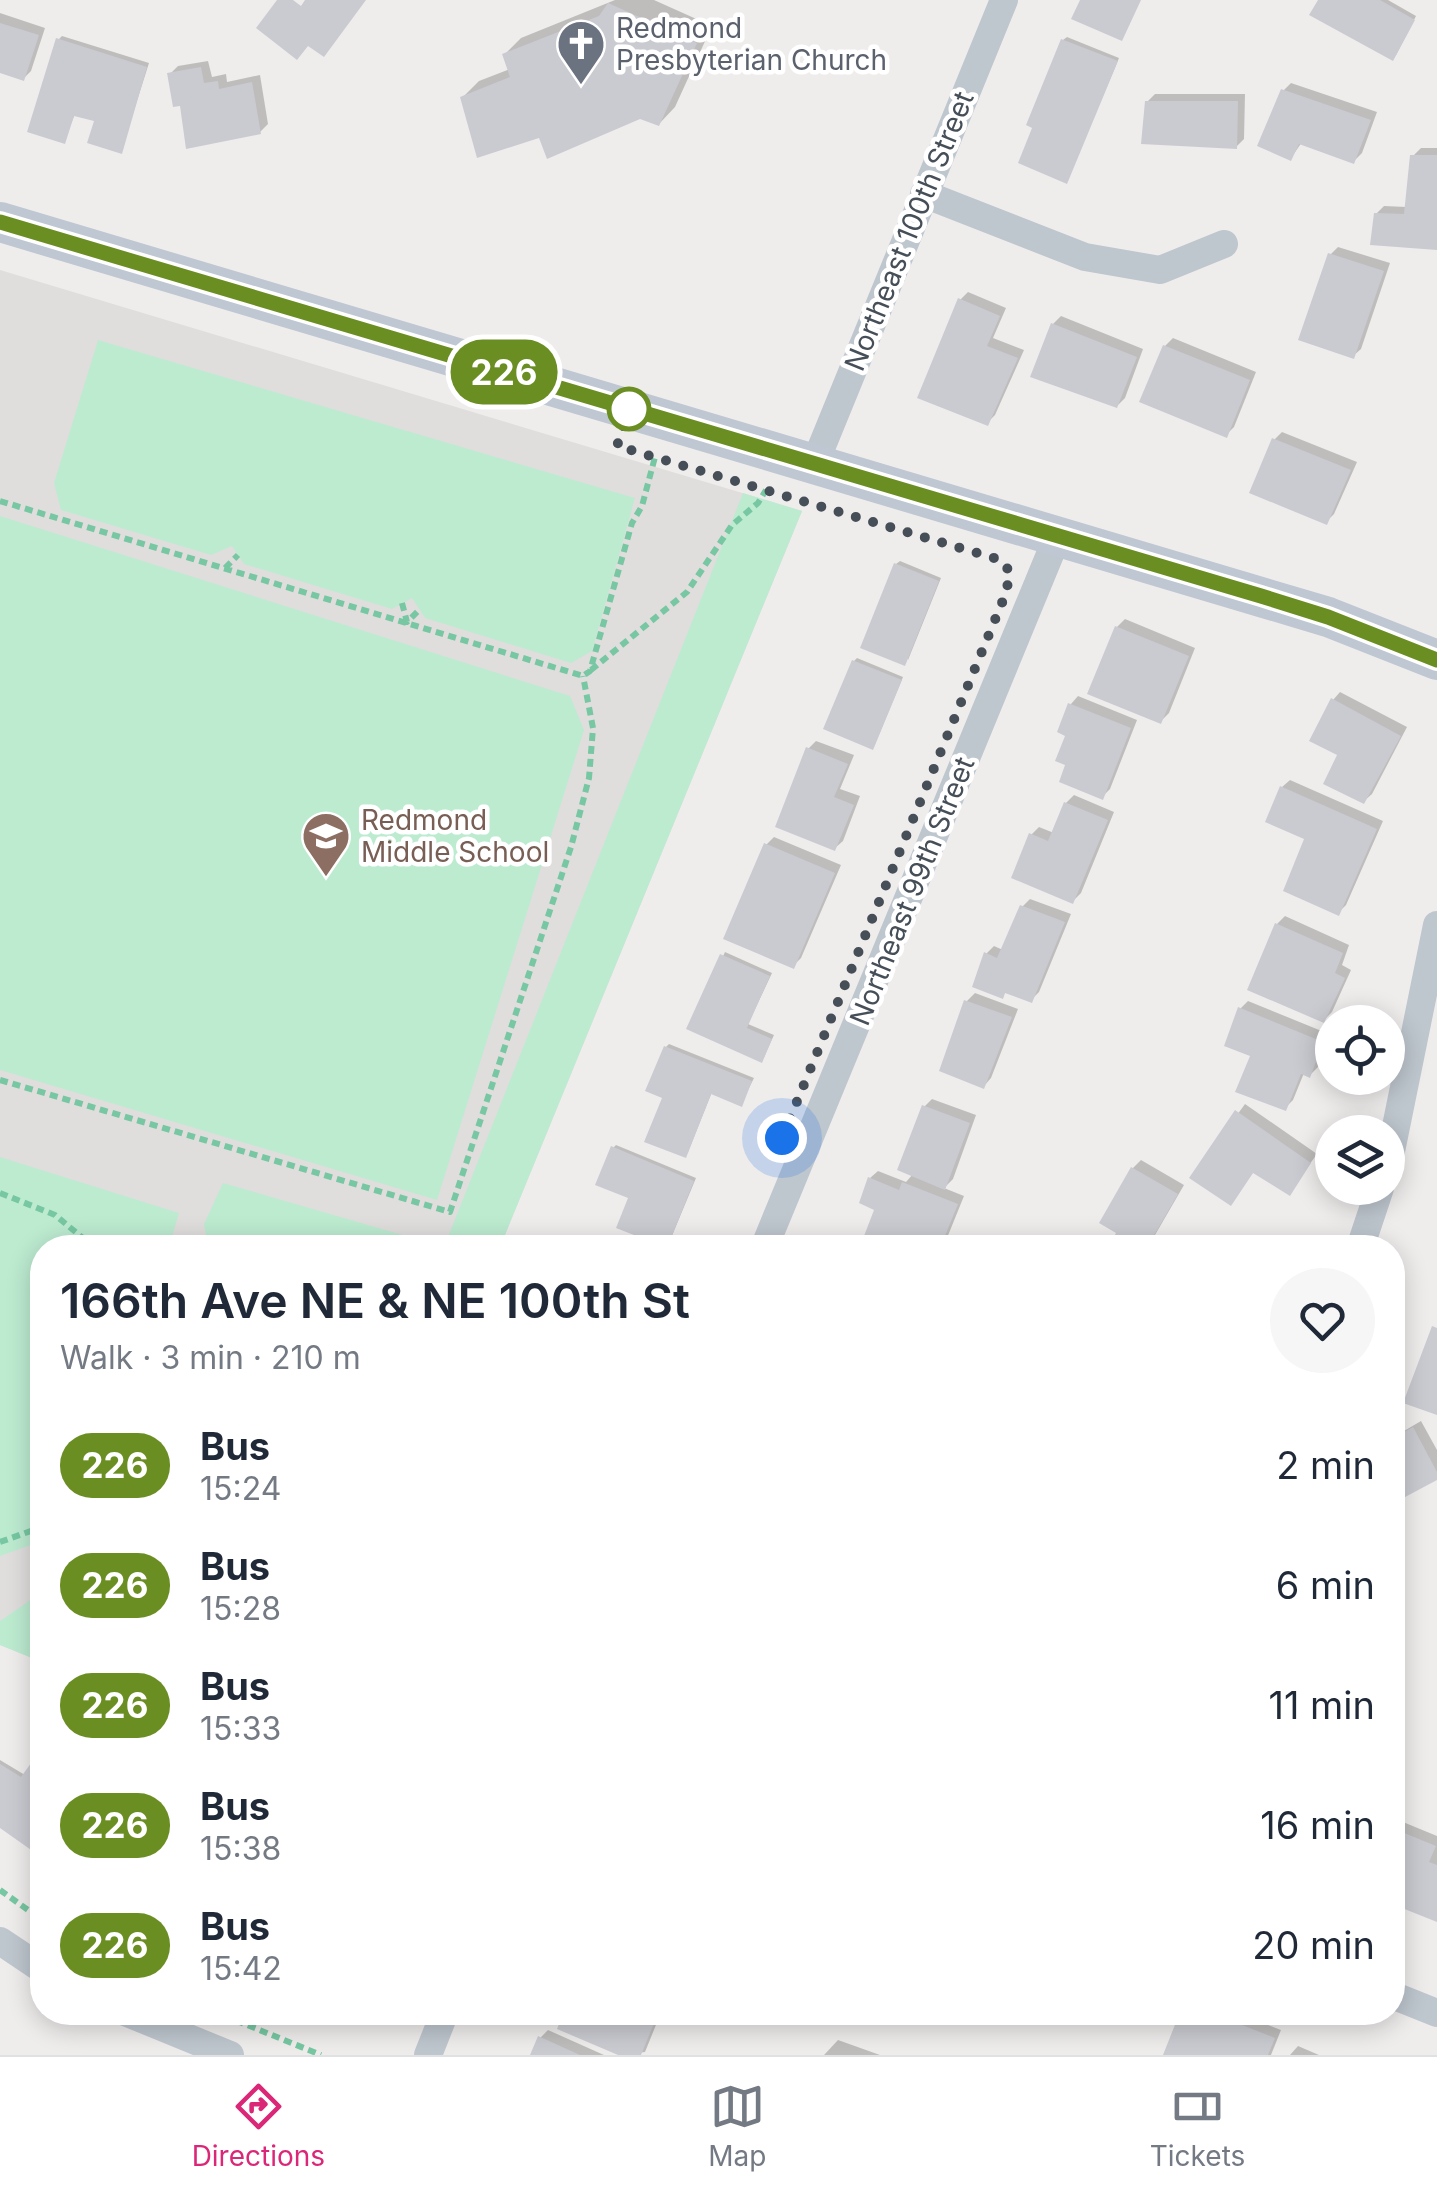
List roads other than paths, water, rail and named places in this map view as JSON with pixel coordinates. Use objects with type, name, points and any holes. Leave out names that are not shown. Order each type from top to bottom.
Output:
[{"type":"street","name":"Northeast 100th Street","points":[[815,463],[1004,0]]},
{"type":"street","points":[[924,194],[1086,257],[1160,270],[1224,244]]},
{"type":"street","points":[[0,222],[1328,617],[1437,660]]},
{"type":"street","name":"Northeast 99th Street","points":[[769,1235],[1058,535]]},
{"type":"street","points":[[1398,1115],[1437,925]]},
{"type":"street","points":[[1364,1235],[1374,1205]]},
{"type":"street","points":[[0,1941],[30,1961]]},
{"type":"street","points":[[1405,2000],[1437,2014]]},
{"type":"street","points":[[157,2025],[230,2055]]},
{"type":"street","points":[[428,2055],[441,2025]]},
{"type":"place","name":"Redmond Presbyterian Church","points":[[581,86]]},
{"type":"place","name":"Redmond Middle School","points":[[326,878]]}]
